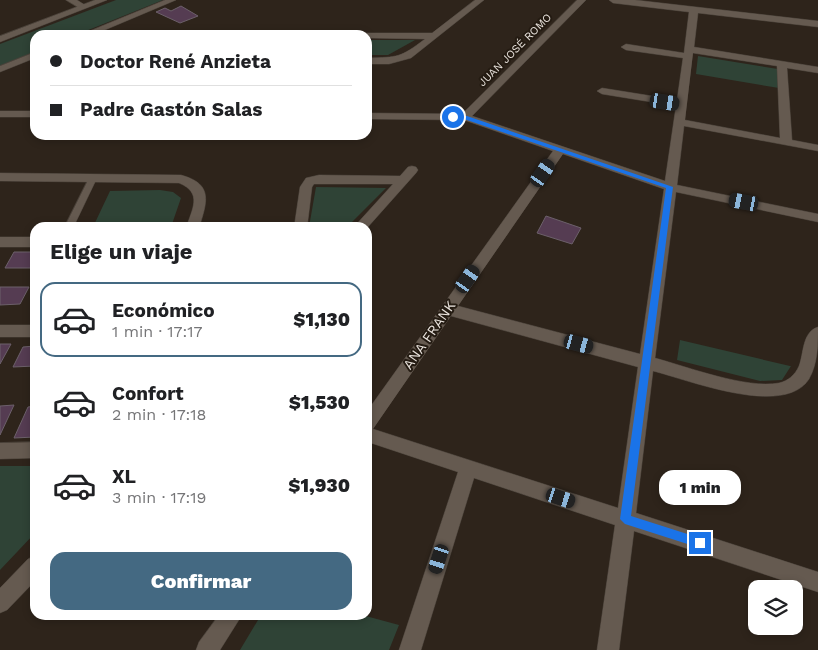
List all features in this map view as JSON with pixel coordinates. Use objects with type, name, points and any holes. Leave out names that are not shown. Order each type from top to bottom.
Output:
[{"type":"street","points":[[70,0],[84,7]]},
{"type":"street","points":[[0,39],[104,0]]},
{"type":"street","points":[[97,30],[172,0]]},
{"type":"street","points":[[372,60],[402,59],[413,54],[480,0]]},
{"type":"street","name":"JUAN JOSÉ ROMO","points":[[465,117],[582,0]]},
{"type":"street","points":[[613,0],[818,24]]},
{"type":"street","points":[[608,650],[694,10]]},
{"type":"street","points":[[372,36],[435,36]]},
{"type":"street","points":[[626,47],[782,64],[818,70]]},
{"type":"street","points":[[0,69],[30,57]]},
{"type":"street","points":[[782,64],[786,142]]},
{"type":"street","points":[[602,91],[681,104]]},
{"type":"street","points":[[0,114],[30,114]]},
{"type":"street","points":[[372,116],[465,117],[670,187],[818,218]]},
{"type":"street","points":[[678,122],[818,148]]},
{"type":"street","name":"ANA FRANK","points":[[372,417],[560,150]]},
{"type":"street","points":[[364,222],[412,170]]},
{"type":"street","points":[[0,177],[166,177],[187,181],[197,188],[201,199],[194,222]]},
{"type":"street","points":[[301,222],[306,187],[310,181],[319,179],[403,180]]},
{"type":"street","points":[[0,242],[30,242]]},
{"type":"street","points":[[447,309],[738,387],[764,391],[776,391],[796,383],[803,375],[812,342],[818,333]]},
{"type":"street","points":[[0,331],[30,331]]},
{"type":"street","points":[[372,436],[818,582]]},
{"type":"street","points":[[0,451],[30,450]]},
{"type":"street","points":[[410,650],[468,468]]},
{"type":"street","points":[[0,603],[30,571]]},
{"type":"street","points":[[207,650],[228,620]]},
{"type":"lane","points":[[71,222],[93,178]]},
{"type":"green space","points":[[116,0],[163,0],[88,30],[37,30]]},
{"type":"green space","points":[[30,33],[30,54],[0,66],[0,44]]},
{"type":"green space","points":[[372,40],[415,40],[388,55],[372,55]]},
{"type":"green space","points":[[698,56],[778,69],[779,88],[696,74]]},
{"type":"green space","points":[[316,187],[386,188],[352,222],[310,222]]},
{"type":"green space","points":[[160,190],[173,192],[181,198],[173,222],[95,222],[110,191]]},
{"type":"green space","points":[[680,340],[791,366],[782,380],[760,381],[677,360]]},
{"type":"green space","points":[[0,466],[30,466],[30,538],[0,570]]},
{"type":"green space","points":[[372,618],[399,625],[389,650],[240,650],[258,620],[372,620]]},
{"type":"building","points":[[181,6],[198,16],[180,23],[156,12],[165,8],[171,11]]},
{"type":"building","points":[[546,216],[581,228],[572,244],[537,233]]},
{"type":"building","points":[[14,252],[30,252],[30,268],[5,268]]},
{"type":"building","points":[[0,287],[29,287],[20,304],[0,305]]},
{"type":"building","points":[[0,344],[11,344],[0,364]]},
{"type":"building","points":[[30,346],[30,366],[13,367],[23,347]]},
{"type":"building","points":[[14,405],[0,435],[0,406]]},
{"type":"building","points":[[28,407],[30,407],[30,437],[14,438]]},
{"type":"route","points":[[453,117],[465,117],[670,187],[625,519],[700,543]]}]
